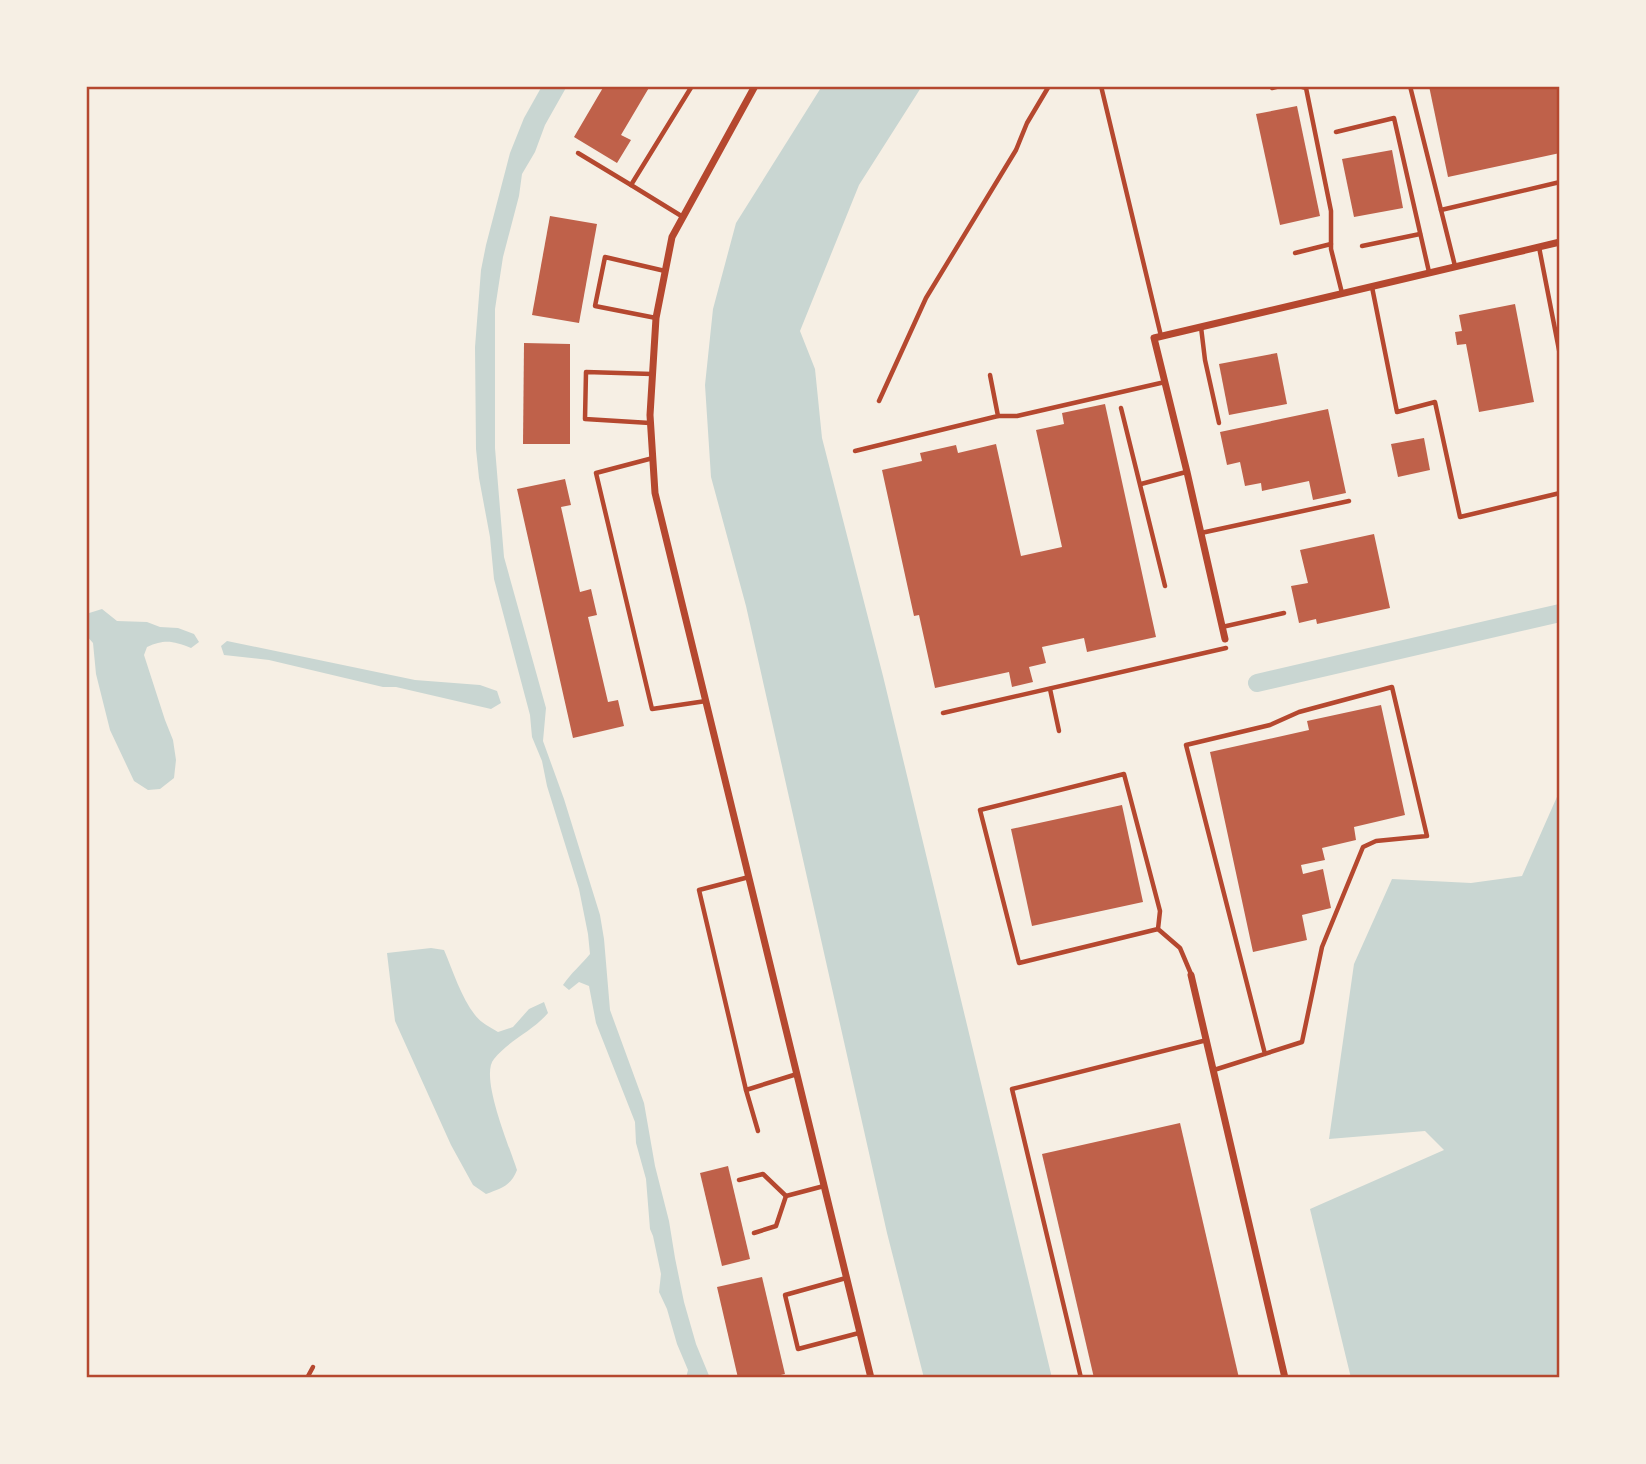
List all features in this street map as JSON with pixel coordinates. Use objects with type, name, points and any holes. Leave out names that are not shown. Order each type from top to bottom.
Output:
[{"type":"street","points":[[755,86],[672,237],[656,318],[652,374],[650,423],[655,494],[871,1378]]},
{"type":"street","points":[[1225,639],[1165,382],[1158,337],[1560,242]]},
{"type":"street","points":[[1192,975],[1285,1378]]},
{"type":"lane","points":[[631,185],[692,86]]},
{"type":"lane","points":[[879,401],[926,298],[1016,150],[1027,122],[1049,86]]},
{"type":"lane","points":[[1101,86],[1158,337]]},
{"type":"lane","points":[[1272,88],[1280,86]]},
{"type":"lane","points":[[1299,86],[1306,88],[1331,211],[1331,244],[1342,293]]},
{"type":"lane","points":[[1410,86],[1455,267]]},
{"type":"lane","points":[[1336,132],[1394,118],[1429,273]]},
{"type":"lane","points":[[578,153],[683,217]]},
{"type":"lane","points":[[1441,210],[1560,182]]},
{"type":"lane","points":[[1362,246],[1420,234]]},
{"type":"lane","points":[[1295,253],[1331,244]]},
{"type":"lane","points":[[1539,247],[1560,355]]},
{"type":"lane","points":[[656,318],[595,306],[605,257],[665,271]]},
{"type":"lane","points":[[1371,286],[1397,412],[1435,402],[1460,517],[1560,493]]},
{"type":"lane","points":[[1201,327],[1205,360],[1219,423]]},
{"type":"lane","points":[[650,423],[585,419],[586,372],[652,374]]},
{"type":"lane","points":[[990,375],[998,416]]},
{"type":"lane","points":[[855,451],[998,416],[1017,416],[1165,382]]},
{"type":"lane","points":[[1121,408],[1165,586]]},
{"type":"lane","points":[[653,458],[596,473],[652,709],[707,701]]},
{"type":"lane","points":[[1140,484],[1187,471]]},
{"type":"lane","points":[[1201,533],[1349,501]]},
{"type":"lane","points":[[1222,627],[1284,613]]},
{"type":"lane","points":[[943,713],[1226,648]]},
{"type":"lane","points":[[1214,1070],[1265,1054],[1302,1042],[1322,947],[1363,847],[1376,841],[1427,836],[1392,687],[1299,712],[1270,725],[1186,745],[1265,1054]]},
{"type":"lane","points":[[1049,689],[1059,731]]},
{"type":"lane","points":[[1124,775],[1160,911],[1158,929],[1019,963],[981,810],[1124,775]]},
{"type":"lane","points":[[749,877],[699,890],[758,1132]]},
{"type":"lane","points":[[1158,929],[1180,948],[1192,975]]},
{"type":"lane","points":[[1081,1378],[1012,1089],[1207,1040]]},
{"type":"lane","points":[[747,1090],[797,1074]]},
{"type":"lane","points":[[739,1180],[763,1174],[786,1196]]},
{"type":"lane","points":[[786,1196],[824,1185]]},
{"type":"lane","points":[[754,1233],[776,1226],[786,1196]]},
{"type":"lane","points":[[847,1277],[785,1295],[798,1349],[860,1332]]},
{"type":"lane","points":[[307,1378],[313,1367]]},
{"type":"shaded area","points":[[542,86],[567,86],[522,174],[503,257],[495,309],[495,448],[504,557],[546,708],[543,741],[600,915],[610,1010],[644,1103],[684,1302],[696,1344],[710,1378],[686,1378],[688,1370],[659,1292],[661,1274],[650,1229],[646,1179],[636,1143],[635,1122],[596,1023],[589,986],[579,982],[569,990],[563,985],[590,954],[588,934],[579,889],[547,786],[542,761],[532,737],[530,715],[494,579],[490,537],[479,478],[476,449],[475,347],[481,270],[510,153],[524,118]]},
{"type":"shaded area","points":[[822,86],[922,86],[859,185],[800,331],[815,369],[822,438],[883,676],[1052,1378],[924,1378],[887,1233],[746,606],[711,477],[705,385],[713,309],[736,223]]},
{"type":"shaded area","points":[[102,609],[117,621],[147,622],[160,627],[178,628],[194,634],[199,642],[191,648],[174,642],[159,643],[147,647],[144,655],[173,740],[176,760],[174,778],[160,789],[148,790],[134,781],[110,730],[96,674],[93,643],[86,635],[86,614]]},
{"type":"shaded area","points":[[227,641],[415,680],[480,685],[497,691],[501,703],[491,709],[269,660],[224,655],[221,646]]},
{"type":"shaded area","points":[[1560,790],[1560,1378],[1351,1378],[1310,1209],[1444,1150],[1425,1131],[1329,1139],[1354,964],[1392,879],[1471,883],[1522,876]]},
{"type":"shaded area","points":[[431,948],[444,950],[470,1008],[480,1020],[498,1032],[513,1027],[529,1009],[544,1002],[548,1013],[500,1052],[490,1068],[493,1096],[517,1170],[509,1183],[486,1194],[473,1185],[451,1145],[395,1021],[387,953]]},
{"type":"building","points":[[604,86],[650,86],[621,135],[631,140],[617,163],[574,137]]},
{"type":"building","points":[[1429,86],[1560,86],[1560,153],[1448,177]]},
{"type":"building","points":[[1297,106],[1320,216],[1280,225],[1256,114]]},
{"type":"building","points":[[1392,150],[1403,208],[1354,217],[1342,159]]},
{"type":"building","points":[[550,216],[597,224],[579,323],[532,315]]},
{"type":"building","points":[[1515,304],[1534,402],[1479,412],[1466,344],[1457,345],[1455,332],[1462,331],[1459,315]]},
{"type":"building","points":[[524,343],[570,344],[570,444],[523,444]]},
{"type":"building","points":[[1277,353],[1287,404],[1229,415],[1219,364]]},
{"type":"building","points":[[1105,404],[1156,637],[1087,652],[1084,638],[1042,647],[1046,663],[1029,667],[1033,682],[1012,687],[1009,672],[935,688],[919,615],[914,616],[882,470],[922,461],[920,453],[956,445],[958,453],[996,444],[1021,556],[1062,547],[1036,430],[1064,424],[1062,413]]},
{"type":"building","points":[[1328,409],[1346,493],[1313,500],[1309,481],[1262,491],[1261,483],[1245,486],[1240,462],[1227,465],[1220,432]]},
{"type":"building","points":[[1424,438],[1430,470],[1398,477],[1391,444]]},
{"type":"building","points":[[565,479],[571,505],[561,507],[580,592],[591,589],[597,615],[588,617],[608,702],[618,700],[624,726],[573,738],[517,489]]},
{"type":"building","points":[[1374,534],[1390,608],[1317,624],[1316,619],[1299,623],[1291,586],[1308,583],[1300,550]]},
{"type":"building","points":[[1381,705],[1405,815],[1354,827],[1356,840],[1322,848],[1325,860],[1301,865],[1303,874],[1323,869],[1331,908],[1302,915],[1307,940],[1253,952],[1210,752],[1309,730],[1307,721]]},
{"type":"building","points":[[1122,805],[1143,902],[1032,926],[1011,829]]},
{"type":"building","points":[[1180,1123],[1239,1378],[1094,1378],[1042,1154]]},
{"type":"building","points":[[728,1166],[750,1259],[722,1266],[700,1173]]},
{"type":"building","points":[[762,1277],[785,1374],[768,1378],[738,1378],[717,1287]]},
{"type":"waterway","points":[[1257,683],[1560,613]]}]
